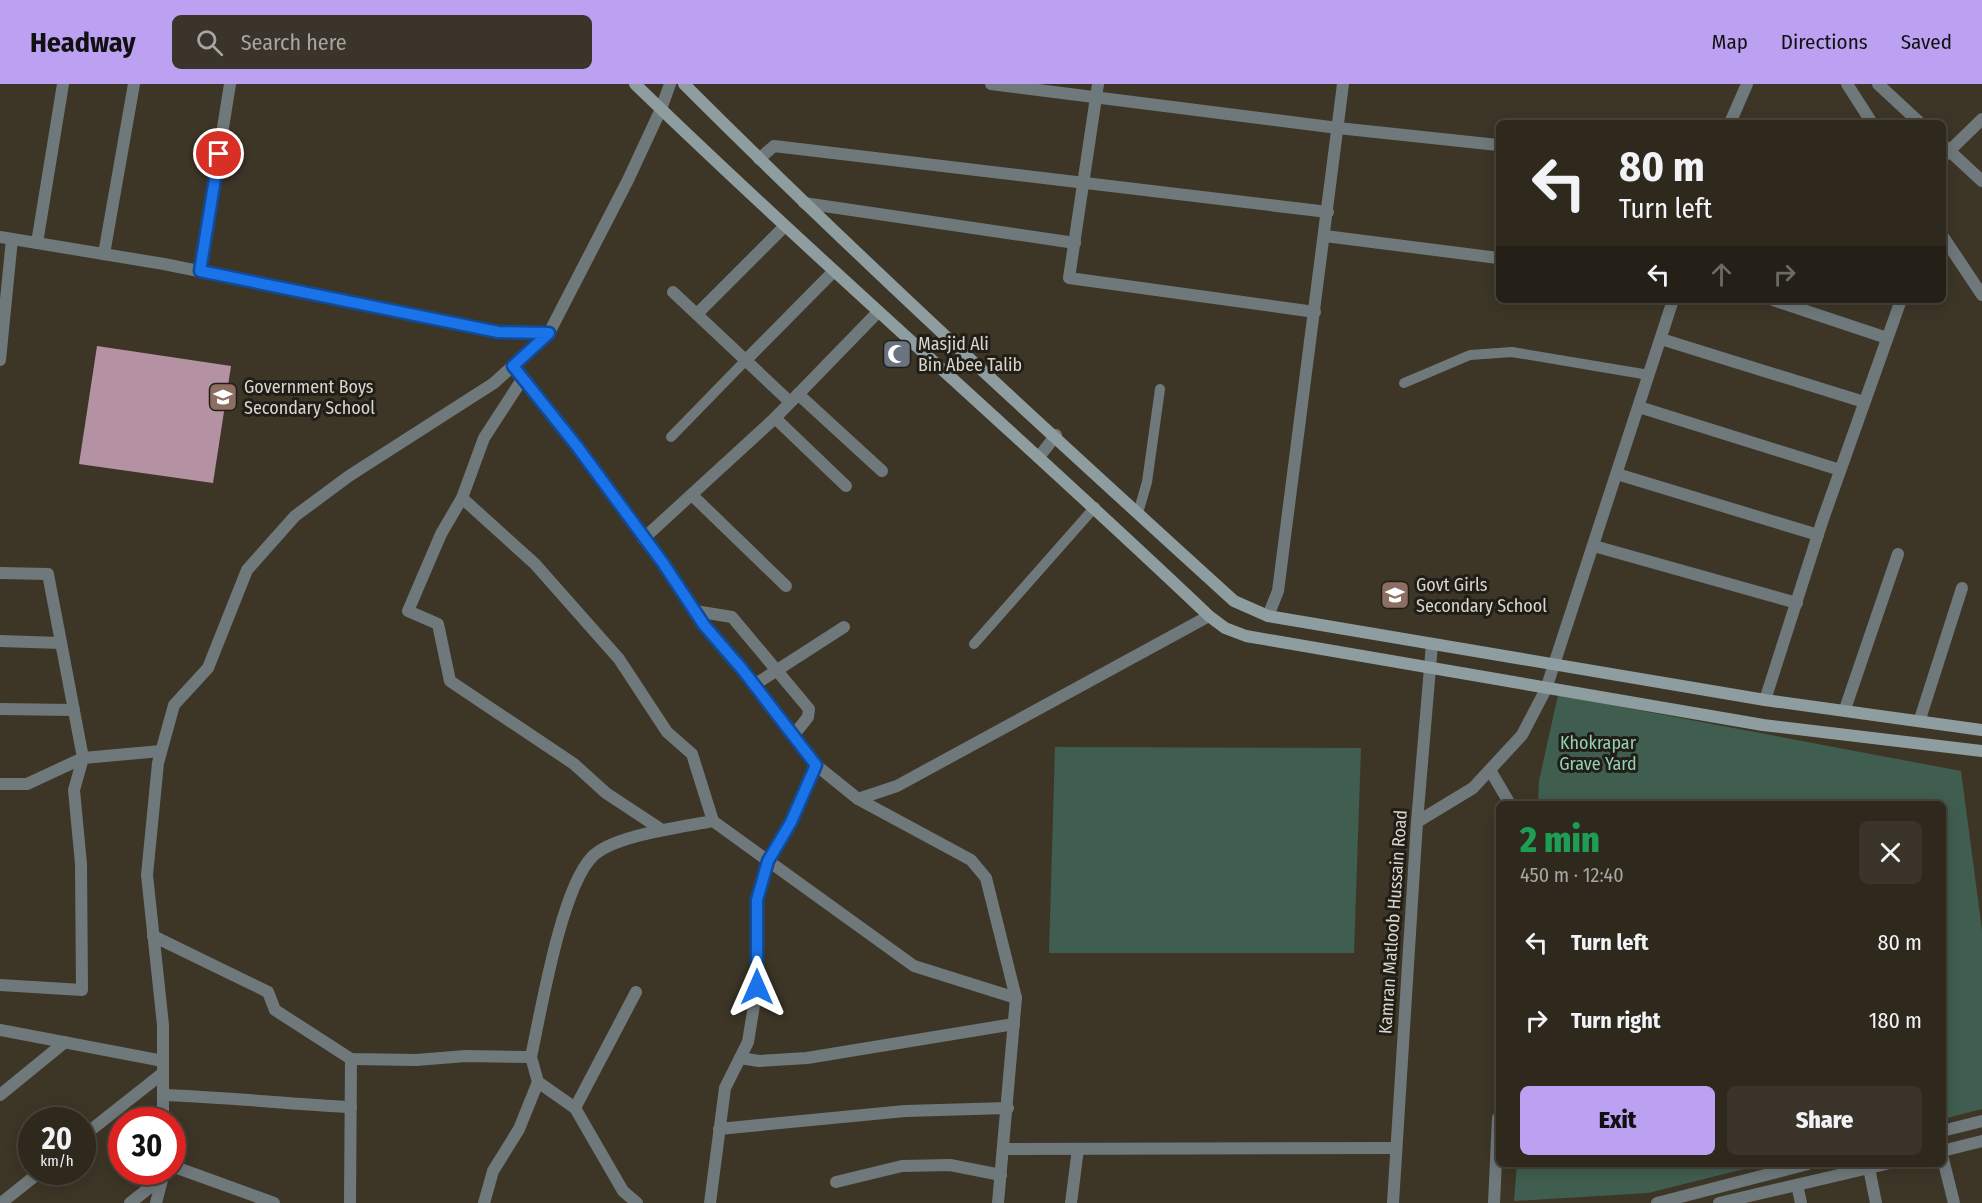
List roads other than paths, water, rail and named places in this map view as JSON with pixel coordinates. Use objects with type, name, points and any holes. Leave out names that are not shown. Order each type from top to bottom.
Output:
[{"type":"main road","points":[[635,84],[878,312],[1095,507],[1209,616],[1225,628],[1246,636],[1763,725],[1982,751]]},
{"type":"main road","points":[[684,84],[804,203],[1234,601],[1268,616],[1765,700],[1920,719],[1982,730]]},
{"type":"street","points":[[37,243],[63,84]]},
{"type":"street","points":[[104,254],[134,84]]},
{"type":"street","points":[[200,271],[230,84]]},
{"type":"street","points":[[163,1107],[163,1024],[147,874],[158,763],[174,705],[208,668],[248,570],[295,516],[349,476],[494,383],[549,333],[628,180],[670,84]]},
{"type":"street","points":[[991,84],[1338,128],[1496,145]]},
{"type":"street","points":[[1098,84],[1069,278],[1316,312]]},
{"type":"street","points":[[1268,616],[1278,591],[1316,312],[1343,84]]},
{"type":"street","points":[[1731,120],[1747,84]]},
{"type":"street","points":[[1847,84],[1870,120]]},
{"type":"street","points":[[1878,84],[1917,120]]},
{"type":"street","points":[[1946,150],[1982,118]]},
{"type":"street","points":[[759,159],[774,146],[1328,212]]},
{"type":"street","points":[[1946,152],[1982,181]]},
{"type":"street","points":[[804,203],[1075,243]]},
{"type":"street","points":[[697,314],[785,226]]},
{"type":"street","points":[[1325,236],[1496,258]]},
{"type":"street","points":[[0,360],[6,238],[200,271],[498,332],[549,333]]},
{"type":"street","points":[[1946,241],[1982,295]]},
{"type":"street","points":[[746,360],[834,271]]},
{"type":"street","points":[[673,292],[746,360],[882,471]]},
{"type":"street","points":[[1417,822],[1473,788],[1522,735],[1546,688],[1672,303]]},
{"type":"street","points":[[1782,303],[1887,338]]},
{"type":"street","points":[[1765,700],[1840,470],[1900,303]]},
{"type":"street","points":[[643,539],[693,496],[775,418],[878,312]]},
{"type":"street","points":[[1661,339],[1864,402]]},
{"type":"street","points":[[513,366],[576,445],[643,539],[663,563],[695,611],[816,765],[858,799],[971,860],[986,878],[1016,998],[1005,1149],[998,1203]]},
{"type":"street","points":[[523,378],[484,438],[462,498],[441,534],[408,611],[438,624],[450,681],[574,764],[606,793],[662,830]]},
{"type":"street","points":[[1639,407],[1840,470]]},
{"type":"street","points":[[775,418],[846,486]]},
{"type":"street","points":[[1039,457],[1056,435]]},
{"type":"street","points":[[1617,474],[1818,535]]},
{"type":"street","points":[[693,496],[786,585]]},
{"type":"street","points":[[462,498],[535,564],[619,659],[667,732],[692,754],[713,821],[914,966],[1016,998]]},
{"type":"street","points":[[1594,546],[1797,603]]},
{"type":"street","points":[[1845,709],[1898,554]]},
{"type":"street","points":[[0,573],[48,574],[83,758],[74,790],[81,864],[82,990],[0,985]]},
{"type":"street","points":[[1920,719],[1962,588]]},
{"type":"street","points":[[695,611],[732,616],[809,709],[808,717],[793,736]]},
{"type":"street","points":[[858,799],[897,786],[1209,616]]},
{"type":"street","points":[[754,685],[844,627]]},
{"type":"street","points":[[0,641],[61,643]]},
{"type":"street","name":"Kamran Matloob Hussain Road","points":[[1393,1203],[1417,822],[1432,644]]},
{"type":"street","points":[[0,709],[74,710]]},
{"type":"street","points":[[0,784],[27,784],[83,758],[161,751]]},
{"type":"street","points":[[710,1203],[725,1088],[748,1042],[757,987],[757,900],[768,861],[791,822],[816,765]]},
{"type":"street","points":[[1490,770],[1508,801]]},
{"type":"street","points":[[484,1203],[493,1171],[519,1129],[538,1082],[531,1057],[552,959],[574,886],[592,857],[628,838],[713,821]]},
{"type":"street","points":[[153,936],[268,992],[276,1010],[351,1059],[531,1057]]},
{"type":"street","points":[[575,1108],[636,992]]},
{"type":"street","points":[[740,1058],[759,1061],[807,1058],[1014,1024]]},
{"type":"street","points":[[0,1030],[65,1042],[163,1067]]},
{"type":"street","points":[[0,1095],[65,1042]]},
{"type":"street","points":[[350,1203],[351,1059]]},
{"type":"street","points":[[96,1125],[163,1067]]},
{"type":"street","points":[[538,1082],[575,1108],[623,1191],[637,1203]]},
{"type":"street","points":[[163,1095],[351,1107]]},
{"type":"street","points":[[719,1128],[905,1111],[1008,1108]]},
{"type":"street","points":[[1946,1130],[1982,1121]]},
{"type":"street","points":[[1946,1150],[1982,1141]]},
{"type":"street","points":[[1005,1149],[1396,1148]]},
{"type":"street","points":[[1071,1203],[1078,1149]]},
{"type":"street","points":[[1494,1203],[1496,1160]]},
{"type":"street","points":[[836,1182],[902,1166],[950,1165],[1001,1175]]},
{"type":"street","points":[[1657,1203],[1796,1167]]},
{"type":"street","points":[[1725,1202],[1873,1167]]},
{"type":"street","points":[[1945,1167],[1954,1203]]},
{"type":"street","points":[[1869,1168],[1876,1203]]},
{"type":"street","points":[[186,1171],[270,1202]]},
{"type":"street","points":[[1,1203],[24,1185]]},
{"type":"street","points":[[130,1203],[150,1185]]},
{"type":"street","points":[[156,1203],[160,1185]]},
{"type":"street","points":[[1797,1185],[1802,1203]]},
{"type":"lane","points":[[1404,383],[1470,355],[1512,352],[1649,375]]},
{"type":"lane","points":[[671,437],[746,360]]},
{"type":"lane","points":[[1138,513],[1147,482],[1160,389]]},
{"type":"lane","points":[[974,644],[1095,507]]},
{"type":"place","name":"Masjid Ali Bin Abee Talib","points":[[897,354]]},
{"type":"place","name":"Government Boys Secondary School","points":[[223,397]]},
{"type":"place","name":"Govt Girls Secondary School","points":[[1395,595]]},
{"type":"park label","name":"Khokrapar Grave Yard","points":[[1598,753]]}]
